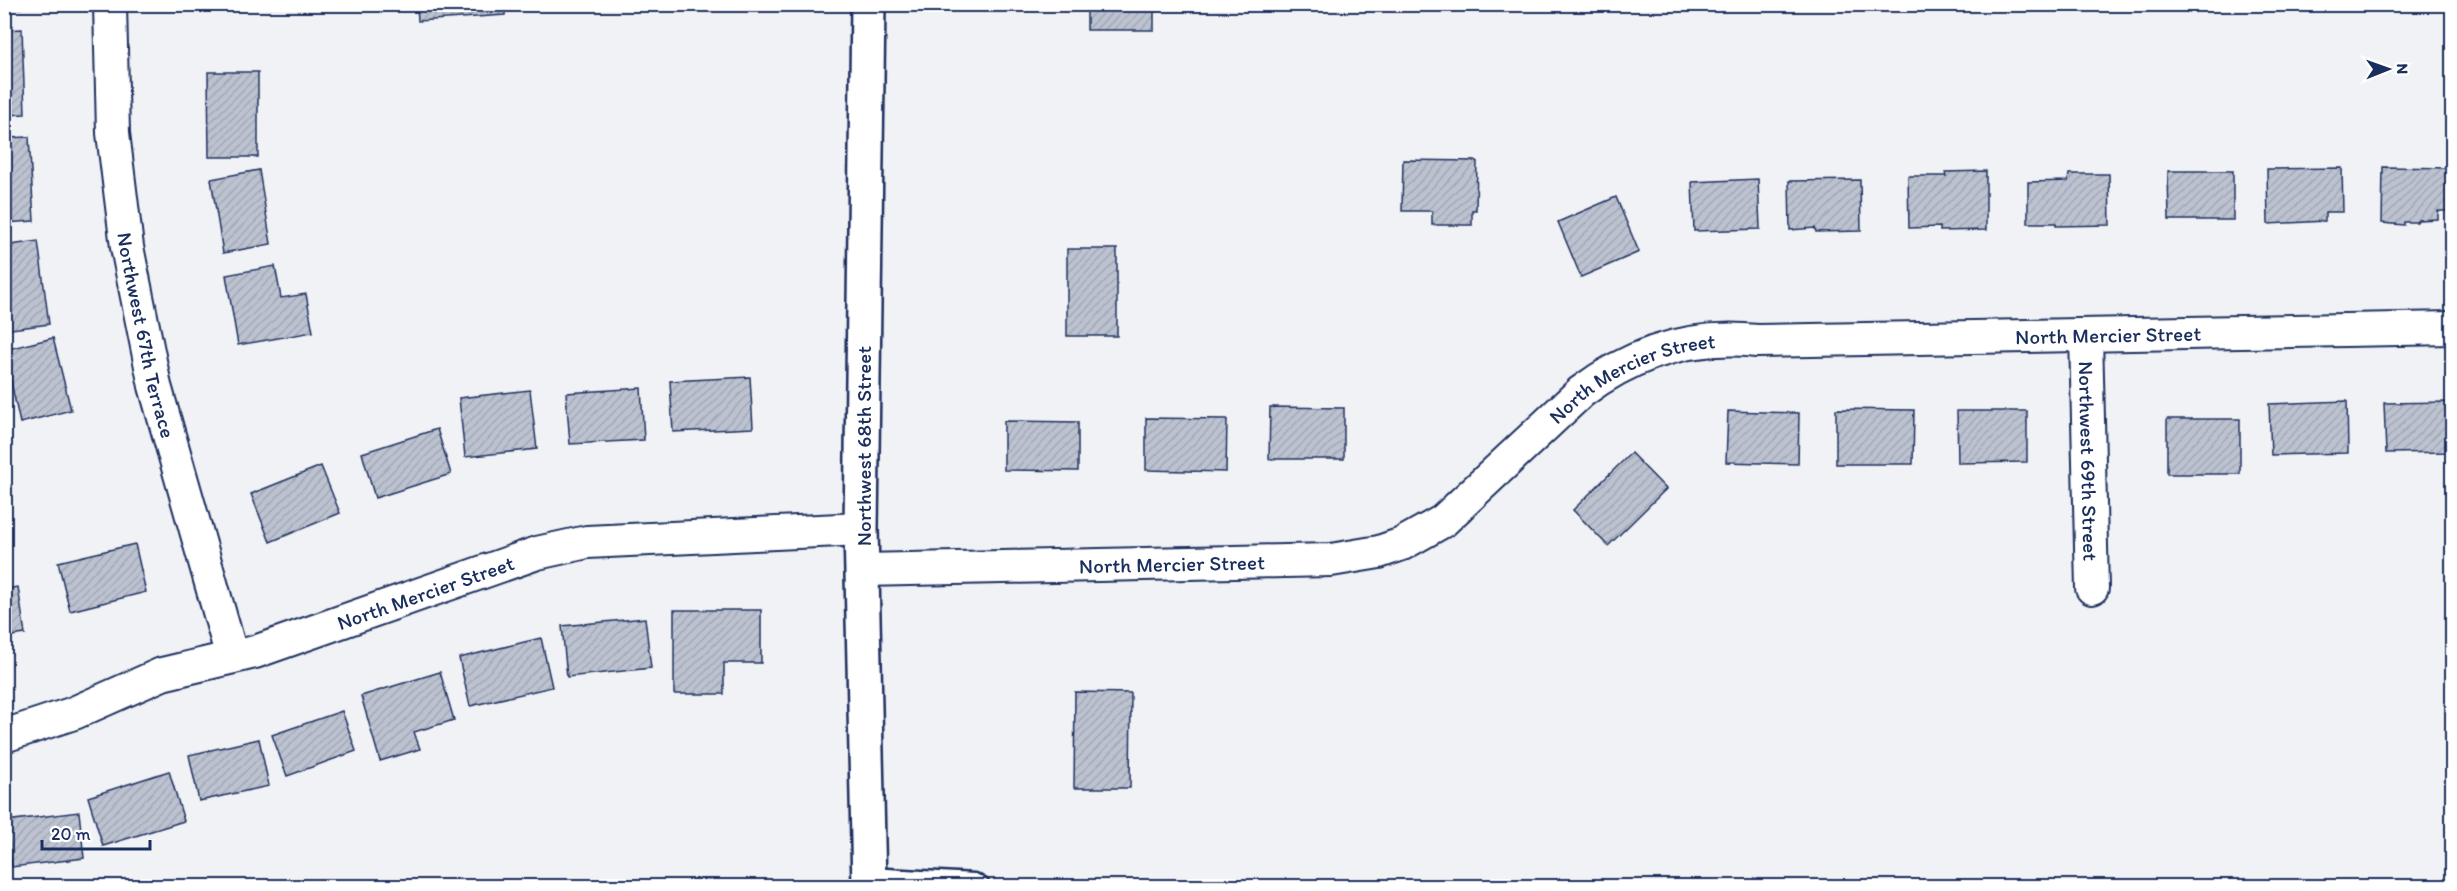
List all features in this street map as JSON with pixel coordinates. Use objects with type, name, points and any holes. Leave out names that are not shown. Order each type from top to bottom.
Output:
[{"type":"main road","name":"Northwest 68th Street","points":[[868,4],[861,529],[869,881]]},
{"type":"street","name":"Northwest 67th Terrace","points":[[110,4],[113,133],[127,246],[155,386],[232,657]]},
{"type":"street","name":"North Mercier Street","points":[[863,570],[1331,560],[1355,557],[1402,544],[1443,521],[1581,392],[1602,376],[1643,355],[1688,342],[1734,339],[1757,341],[2452,328]]},
{"type":"street","name":"Northwest 69th Street","points":[[2086,335],[2092,588]]},
{"type":"street","name":"North Mercier Street","points":[[4,736],[74,713],[162,674],[255,652],[537,553],[586,542],[861,529]]},
{"type":"lane","points":[[869,881],[974,882],[981,886]]},
{"type":"building","points":[[4,4],[21,4],[21,8],[4,8]]},
{"type":"building","points":[[417,4],[505,4],[505,15],[418,21]]},
{"type":"building","points":[[1087,4],[1154,4],[1154,30],[1087,30]]},
{"type":"building","points":[[22,29],[25,114],[4,115],[4,30]]},
{"type":"building","points":[[208,72],[258,72],[258,157],[209,157]]},
{"type":"building","points":[[29,137],[34,221],[4,223],[4,138]]},
{"type":"building","points":[[1403,160],[1477,161],[1476,210],[1472,210],[1472,225],[1432,225],[1432,211],[1402,211]]},
{"type":"building","points":[[2383,167],[2452,168],[2452,211],[2438,211],[2438,219],[2404,222],[2404,225],[2382,223]]},
{"type":"building","points":[[2342,168],[2343,212],[2325,212],[2325,221],[2268,224],[2267,169]]},
{"type":"building","points":[[259,170],[271,244],[223,253],[211,179]]},
{"type":"building","points":[[1986,171],[1986,230],[1940,231],[1940,227],[1909,228],[1908,176],[1946,176],[1945,172]]},
{"type":"building","points":[[2168,171],[2233,171],[2233,220],[2169,220]]},
{"type":"building","points":[[2069,174],[2109,174],[2110,225],[2056,226],[2056,223],[2028,223],[2028,182],[2068,181]]},
{"type":"building","points":[[1758,179],[1760,229],[1694,231],[1692,182]]},
{"type":"building","points":[[1860,180],[1861,231],[1816,232],[1815,228],[1790,230],[1789,181]]},
{"type":"building","points":[[1616,197],[1639,252],[1581,277],[1558,222]]},
{"type":"building","points":[[38,241],[49,324],[4,330],[4,246]]},
{"type":"building","points":[[1067,249],[1117,249],[1117,336],[1067,336]]},
{"type":"building","points":[[275,266],[281,298],[306,294],[313,332],[238,345],[226,275]]},
{"type":"building","points":[[53,338],[71,410],[20,423],[4,350]]},
{"type":"building","points":[[750,377],[753,428],[673,432],[670,381]]},
{"type":"building","points":[[641,388],[644,440],[570,444],[566,393]]},
{"type":"building","points":[[530,390],[537,449],[465,457],[459,398]]},
{"type":"building","points":[[2347,401],[2348,453],[2271,455],[2269,404]]},
{"type":"building","points":[[2452,402],[2452,452],[2386,453],[2384,403]]},
{"type":"building","points":[[1270,407],[1344,408],[1344,459],[1269,459]]},
{"type":"building","points":[[1836,409],[1914,410],[1913,464],[1836,464]]},
{"type":"building","points":[[1728,411],[1799,413],[1798,464],[1726,462]]},
{"type":"building","points":[[1957,411],[2027,411],[2027,462],[1958,463]]},
{"type":"building","points":[[1146,418],[1227,419],[1226,472],[1146,470]]},
{"type":"building","points":[[2167,419],[2240,419],[2240,474],[2167,474]]},
{"type":"building","points":[[1004,421],[1078,422],[1078,471],[1004,470]]},
{"type":"building","points":[[437,429],[451,474],[375,498],[362,453]]},
{"type":"building","points":[[1631,453],[1666,489],[1608,546],[1573,510]]},
{"type":"building","points":[[321,466],[340,513],[270,542],[251,494]]},
{"type":"building","points":[[135,544],[146,592],[70,611],[58,562]]},
{"type":"building","points":[[18,587],[25,634],[4,637],[4,589]]},
{"type":"building","points":[[674,610],[761,610],[761,663],[724,663],[724,694],[674,694]]},
{"type":"building","points":[[645,618],[651,668],[567,677],[562,626]]},
{"type":"building","points":[[541,638],[552,687],[470,706],[459,658]]},
{"type":"building","points":[[440,672],[454,720],[414,732],[420,749],[380,761],[361,696]]},
{"type":"building","points":[[1075,692],[1131,693],[1130,788],[1074,788]]},
{"type":"building","points":[[342,711],[356,751],[287,776],[272,735]]},
{"type":"building","points":[[259,739],[269,786],[199,801],[189,755]]},
{"type":"building","points":[[169,771],[184,821],[103,846],[88,797]]},
{"type":"building","points":[[79,812],[84,858],[12,867],[6,821]]}]
